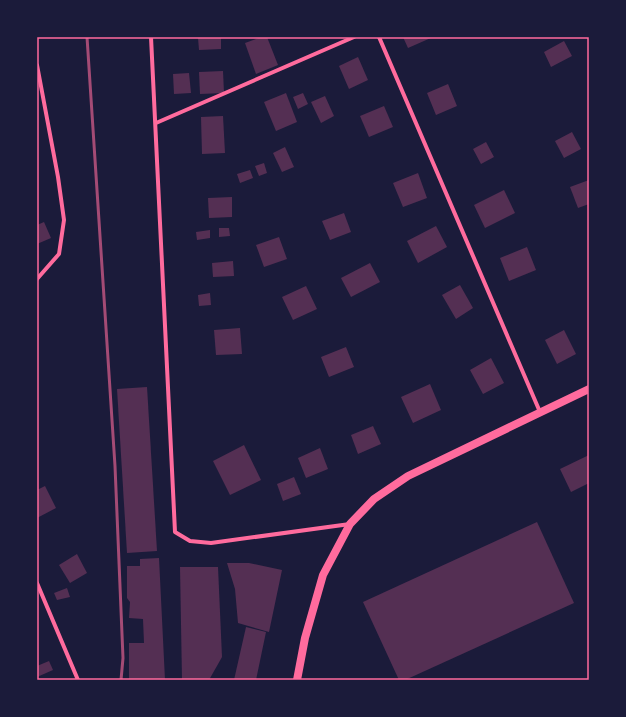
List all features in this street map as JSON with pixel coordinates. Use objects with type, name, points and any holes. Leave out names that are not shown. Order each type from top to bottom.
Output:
[{"type":"main road","points":[[297,680],[306,638],[323,574],[350,524],[374,499],[408,476],[589,389]]},
{"type":"street","points":[[151,37],[175,532],[190,541],[211,543],[350,524]]},
{"type":"street","points":[[156,123],[354,37]]},
{"type":"street","points":[[379,37],[540,413]]},
{"type":"street","points":[[37,65],[58,177],[64,220],[59,254],[38,279]]},
{"type":"street","points":[[37,583],[78,680]]},
{"type":"building","points":[[221,37],[221,49],[199,50],[198,38]]},
{"type":"building","points":[[261,37],[267,37],[278,65],[256,74],[245,43]]},
{"type":"building","points":[[403,37],[433,37],[408,48]]},
{"type":"building","points":[[564,41],[572,56],[551,67],[544,52]]},
{"type":"building","points":[[358,57],[368,80],[349,89],[339,66]]},
{"type":"building","points":[[223,71],[224,93],[200,94],[199,72]]},
{"type":"building","points":[[189,73],[191,93],[174,94],[173,74]]},
{"type":"building","points":[[448,84],[457,106],[436,115],[427,93]]},
{"type":"building","points":[[286,93],[297,122],[276,131],[264,102]]},
{"type":"building","points":[[303,93],[308,104],[298,109],[293,97]]},
{"type":"building","points":[[325,96],[334,116],[321,123],[311,102]]},
{"type":"building","points":[[384,106],[393,127],[369,137],[360,116]]},
{"type":"building","points":[[223,116],[225,153],[202,154],[201,117]]},
{"type":"building","points":[[572,132],[581,149],[564,158],[555,141]]},
{"type":"building","points":[[486,142],[494,157],[481,164],[473,149]]},
{"type":"building","points":[[285,147],[294,167],[282,172],[273,153]]},
{"type":"building","points":[[264,163],[267,173],[259,176],[255,166]]},
{"type":"building","points":[[250,170],[253,178],[240,183],[237,174]]},
{"type":"building","points":[[418,173],[427,198],[403,207],[393,183]]},
{"type":"building","points":[[589,180],[589,204],[578,208],[570,187]]},
{"type":"building","points":[[504,190],[515,213],[485,228],[474,205]]},
{"type":"building","points":[[232,197],[232,217],[209,218],[208,198]]},
{"type":"building","points":[[344,213],[351,232],[330,240],[322,221]]},
{"type":"building","points":[[44,222],[51,238],[37,244],[37,225]]},
{"type":"building","points":[[436,226],[447,247],[418,263],[407,241]]},
{"type":"building","points":[[219,228],[229,228],[230,236],[219,237]]},
{"type":"building","points":[[210,230],[210,238],[197,240],[196,232]]},
{"type":"building","points":[[279,237],[287,259],[264,267],[256,245]]},
{"type":"building","points":[[527,247],[536,270],[509,281],[500,258]]},
{"type":"building","points":[[233,261],[234,276],[213,277],[212,263]]},
{"type":"building","points":[[370,263],[380,282],[351,297],[341,278]]},
{"type":"building","points":[[460,285],[473,308],[456,319],[442,295]]},
{"type":"building","points":[[306,286],[317,309],[293,320],[282,297]]},
{"type":"building","points":[[210,293],[211,305],[199,306],[198,295]]},
{"type":"building","points":[[240,328],[242,354],[216,355],[214,330]]},
{"type":"building","points":[[564,330],[576,354],[557,364],[545,340]]},
{"type":"building","points":[[346,347],[354,367],[329,377],[321,357]]},
{"type":"building","points":[[491,358],[504,383],[483,394],[470,370]]},
{"type":"building","points":[[430,384],[441,410],[413,423],[401,397]]},
{"type":"building","points":[[147,387],[157,551],[127,553],[117,389]]},
{"type":"building","points":[[373,426],[381,444],[358,454],[351,435]]},
{"type":"building","points":[[244,445],[261,480],[230,495],[213,461]]},
{"type":"building","points":[[320,448],[328,469],[306,478],[298,458]]},
{"type":"building","points":[[589,455],[589,483],[571,492],[560,469]]},
{"type":"building","points":[[294,477],[301,494],[283,501],[277,484]]},
{"type":"building","points":[[45,486],[56,508],[37,518],[37,490]]},
{"type":"building","points":[[537,522],[574,603],[405,680],[399,680],[363,602]]},
{"type":"building","points":[[77,554],[87,573],[70,583],[59,565]]},
{"type":"building","points":[[159,558],[165,680],[129,679],[129,643],[144,643],[143,619],[129,618],[130,602],[127,598],[127,566],[140,566],[140,559]]},
{"type":"building","points":[[227,563],[249,563],[282,570],[269,632],[238,623],[235,589]]},
{"type":"building","points":[[180,567],[218,567],[222,657],[209,680],[182,680]]},
{"type":"building","points":[[67,588],[70,597],[57,600],[54,593]]},
{"type":"building","points":[[246,627],[266,632],[256,680],[234,680]]},
{"type":"building","points":[[49,661],[53,670],[37,677],[37,666]]},
{"type":"railway","points":[[87,37],[115,466],[123,658],[121,680]]}]
